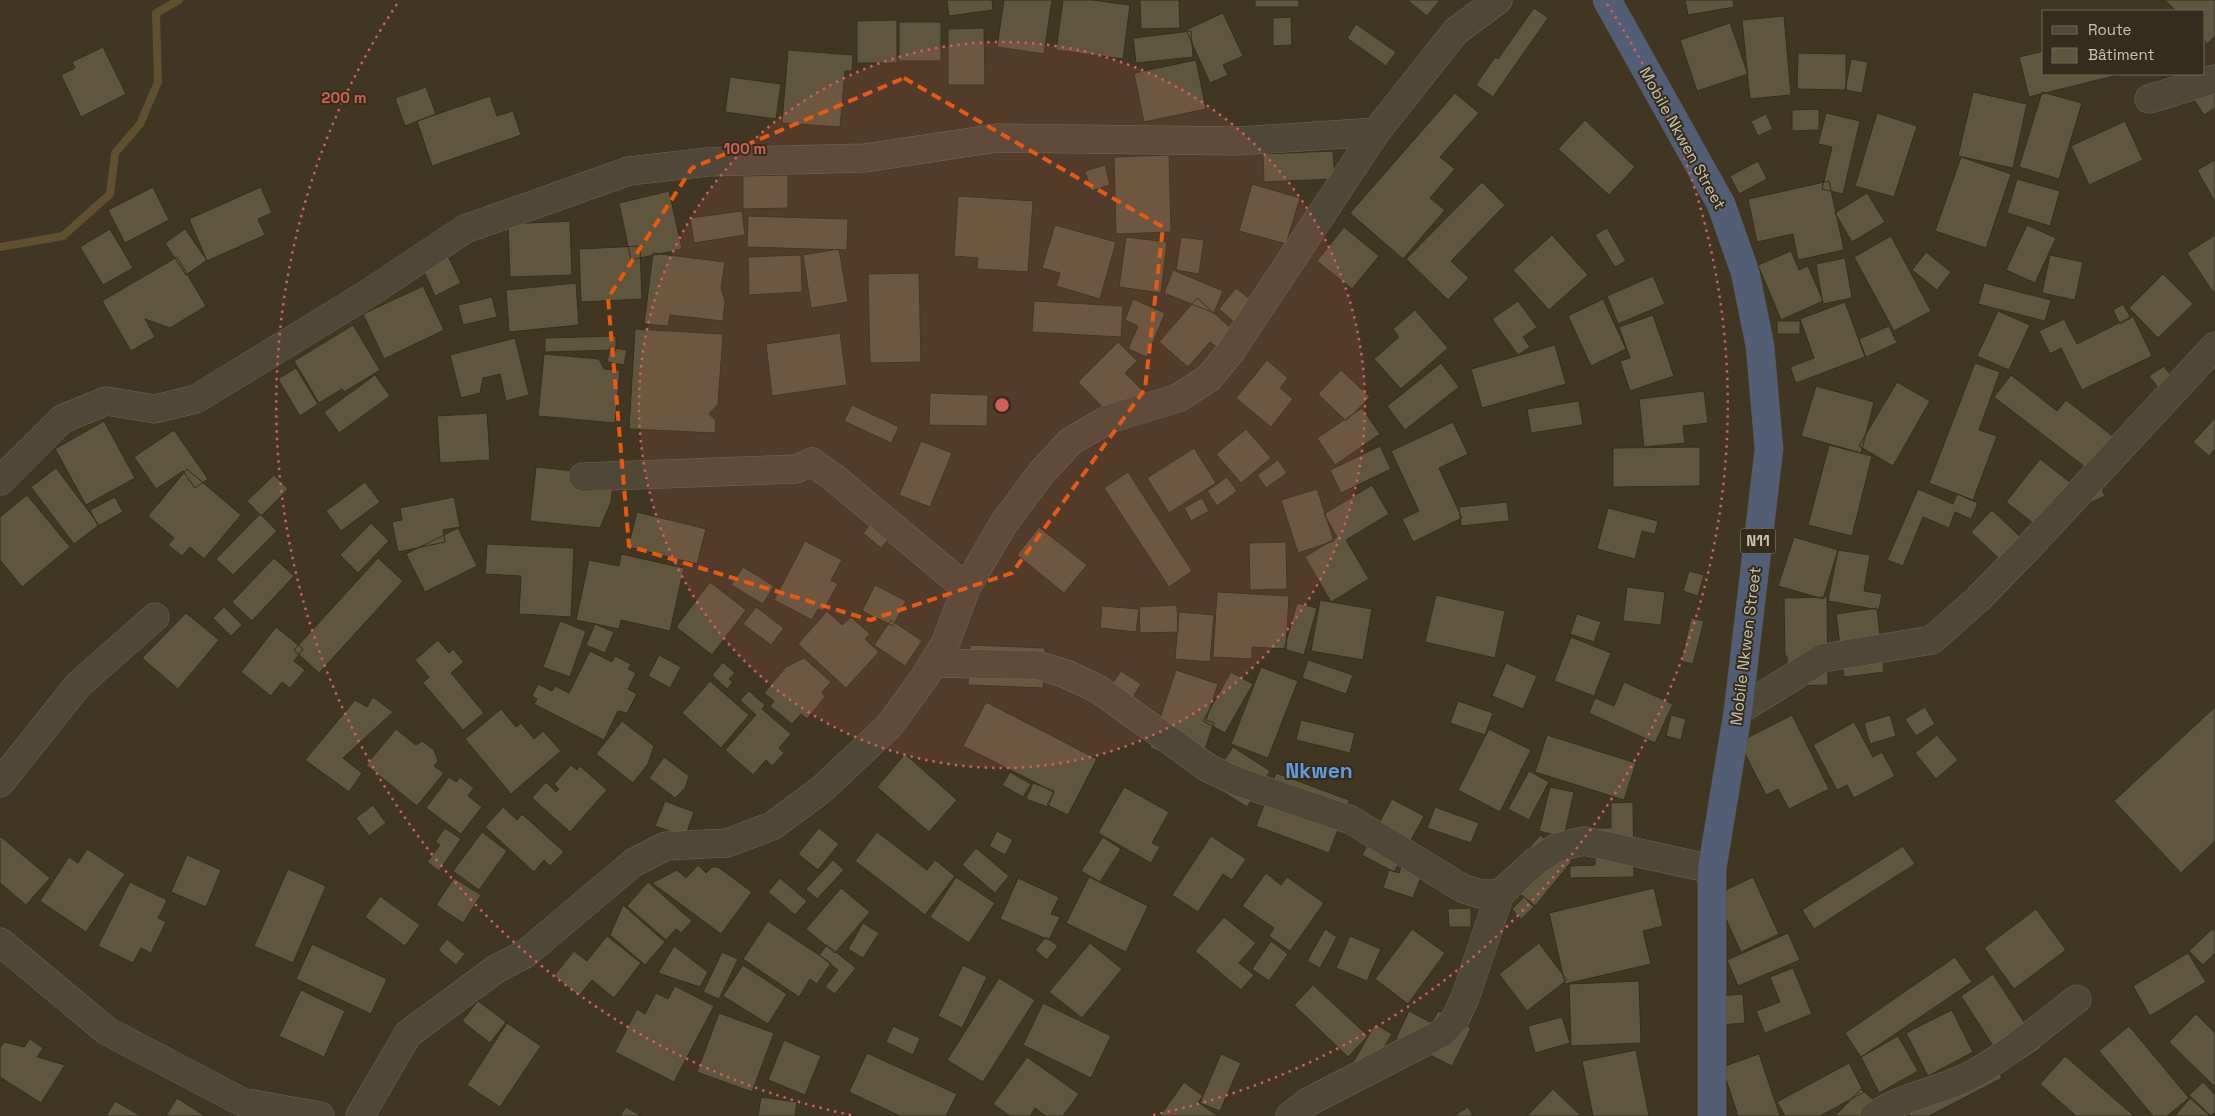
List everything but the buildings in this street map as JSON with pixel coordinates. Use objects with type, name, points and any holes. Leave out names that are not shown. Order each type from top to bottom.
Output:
[{"type":"highway","name":"Mobile Nkwen Street","points":[[1607,0],[1720,204],[1745,272],[1760,346],[1768,449],[1738,711],[1712,869],[1712,1116]]},
{"type":"street","points":[[360,1116],[408,1034],[496,969],[525,954],[632,863],[666,846],[727,843],[772,826],[820,790],[889,726],[946,642],[966,588],[1004,523],[1042,472],[1071,441],[1109,419],[1178,398],[1209,378],[1231,351],[1376,132],[1456,31],[1498,0]]},
{"type":"street","points":[[2149,99],[2215,79]]},
{"type":"street","points":[[0,481],[62,419],[106,401],[155,409],[196,399],[368,293],[465,229],[629,170],[708,162],[865,158],[997,138],[1238,141],[1376,132]]},
{"type":"street","points":[[1738,711],[1823,658],[1932,640],[1978,599],[2027,549],[2215,346]]},
{"type":"street","points":[[583,477],[796,469],[812,462],[833,477],[966,588]]},
{"type":"street","points":[[0,783],[78,684],[155,617]]},
{"type":"street","points":[[933,663],[1037,665],[1066,674],[1098,688],[1208,768],[1236,780],[1351,820],[1462,888],[1480,894],[1500,894]]},
{"type":"street","points":[[1290,1116],[1308,1102],[1442,1032],[1455,1019],[1465,998],[1500,894],[1536,861],[1558,847],[1584,841],[1712,869]]},
{"type":"street","points":[[0,942],[107,1031],[242,1102],[320,1116]]},
{"type":"street","points":[[1874,1116],[1892,1104],[1963,1079],[1997,1058],[2077,1000]]},
{"type":"highlighted area","points":[[904,78],[1163,227],[1145,389],[1012,573],[870,620],[629,546],[608,298],[692,168]]},
{"type":"waterway","points":[[0,247],[63,236],[110,194],[115,153],[140,124],[158,82],[156,13],[179,0]]},
{"type":"district","name":"Nkwen","points":[[1319,771]]}]
